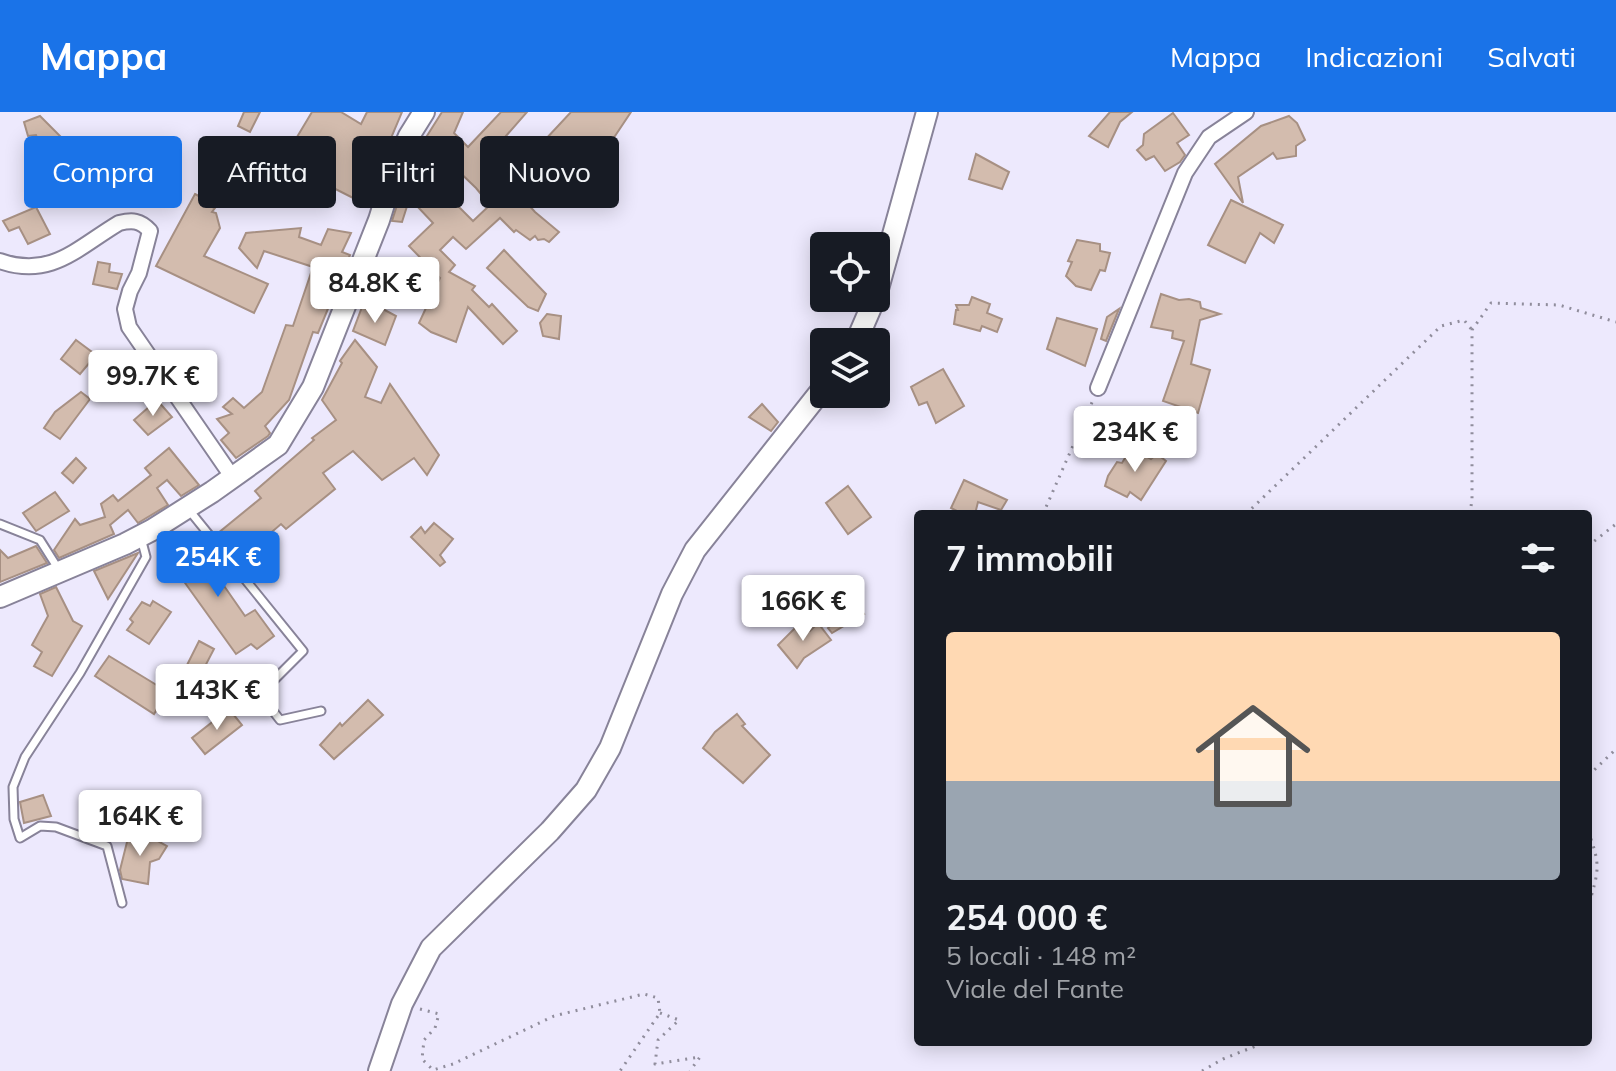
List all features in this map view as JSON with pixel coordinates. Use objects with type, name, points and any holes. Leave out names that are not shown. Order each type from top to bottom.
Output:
[{"type":"street","points":[[0,597],[141,536],[212,492],[278,445],[313,387],[369,248],[395,169],[409,136],[424,112]]},
{"type":"street","points":[[890,246],[927,112]]},
{"type":"street","points":[[1098,388],[1185,173],[1209,137],[1246,112]]},
{"type":"street","points":[[0,261],[17,266],[44,267],[119,223],[131,220],[143,223],[150,231],[125,309],[129,327],[233,478]]},
{"type":"street","points":[[379,1071],[402,1004],[431,948],[550,831],[586,790],[610,748],[672,594],[695,550],[810,405]]},
{"type":"lane","points":[[187,508],[303,651],[260,694],[280,720],[321,711]]},
{"type":"lane","points":[[0,524],[40,540],[60,572]]},
{"type":"lane","points":[[122,903],[107,846],[56,827],[40,826],[20,838],[14,819],[13,787],[33,741],[80,673],[146,557],[141,536]]},
{"type":"path","points":[[1471,510],[1472,330],[1491,303],[1559,305],[1616,322]]},
{"type":"path","points":[[1250,510],[1441,326],[1464,320],[1472,330]]},
{"type":"path","points":[[1045,510],[1098,388]]},
{"type":"path","points":[[1592,543],[1616,524]]},
{"type":"path","points":[[1592,772],[1616,749]]},
{"type":"path","points":[[1592,842],[1599,870],[1592,894]]},
{"type":"path","points":[[402,1004],[439,1014],[435,1028],[424,1040],[422,1059],[433,1070],[453,1064],[554,1016],[644,994],[658,998],[660,1013],[620,1071]]},
{"type":"path","points":[[660,1013],[679,1020],[658,1040],[655,1064],[700,1057],[690,1071]]},
{"type":"path","points":[[1202,1071],[1256,1046]]},
{"type":"building","points":[[244,112],[260,112],[250,132],[238,126]]},
{"type":"building","points":[[312,112],[341,112],[361,124],[367,112],[402,112],[392,136],[352,136],[352,197],[336,189],[336,136],[298,136]]},
{"type":"building","points":[[442,112],[463,112],[454,133],[457,136],[427,136]]},
{"type":"building","points":[[501,112],[527,112],[506,136],[480,136],[480,193],[464,176],[464,143],[468,147]]},
{"type":"building","points":[[571,112],[631,112],[615,136],[549,136]]},
{"type":"building","points":[[1110,112],[1132,112],[1120,122],[1108,147],[1089,136]]},
{"type":"building","points":[[1173,113],[1189,135],[1177,143],[1185,155],[1165,171],[1154,156],[1146,160],[1137,150],[1143,145],[1144,134]]},
{"type":"building","points":[[40,116],[60,136],[28,136],[24,122]]},
{"type":"building","points":[[1289,116],[1297,123],[1305,140],[1296,146],[1296,156],[1277,159],[1273,153],[1238,177],[1243,203],[1215,164],[1261,126]]},
{"type":"building","points":[[976,154],[1009,172],[1002,189],[969,179]]},
{"type":"building","points":[[195,194],[198,196],[198,208],[215,208],[212,212],[216,213],[220,228],[204,256],[268,284],[254,313],[156,266]]},
{"type":"building","points":[[1231,200],[1283,225],[1274,243],[1260,233],[1245,263],[1208,245]]},
{"type":"building","points":[[37,208],[50,234],[28,244],[19,227],[9,231],[3,221]]},
{"type":"building","points":[[396,208],[406,208],[402,222],[392,221]]},
{"type":"building","points":[[419,208],[460,208],[473,221],[487,208],[531,208],[559,232],[549,242],[538,240],[535,236],[530,240],[516,230],[514,232],[500,218],[466,249],[453,237],[440,250],[455,265],[449,272],[475,286],[472,290],[489,307],[492,304],[517,331],[503,344],[468,307],[456,342],[431,332],[419,323],[440,278],[409,246],[433,223]]},
{"type":"building","points":[[301,228],[299,237],[321,245],[328,229],[351,233],[342,252],[350,255],[318,333],[313,332],[289,400],[265,426],[270,433],[268,436],[236,458],[221,440],[229,433],[217,419],[232,414],[223,407],[233,398],[244,408],[262,392],[286,325],[293,326],[313,267],[264,251],[257,268],[239,248],[246,233]]},
{"type":"building","points":[[1077,240],[1100,244],[1100,251],[1110,253],[1105,271],[1100,270],[1091,290],[1076,286],[1066,276],[1072,262],[1068,261]]},
{"type":"building","points":[[504,250],[546,294],[538,311],[528,307],[487,268]]},
{"type":"building","points":[[98,262],[110,264],[109,272],[122,274],[117,289],[93,284]]},
{"type":"building","points":[[1161,294],[1200,302],[1201,308],[1220,314],[1200,320],[1191,364],[1210,370],[1198,413],[1163,401],[1184,341],[1172,338],[1173,331],[1151,327]]},
{"type":"building","points":[[972,297],[990,304],[987,313],[1002,319],[997,332],[982,326],[980,331],[954,324],[958,310],[956,305],[969,305]]},
{"type":"building","points":[[362,307],[379,314],[381,308],[396,316],[385,345],[353,331]]},
{"type":"building","points":[[1119,309],[1106,341],[1101,339],[1107,317]]},
{"type":"building","points":[[547,314],[561,316],[559,339],[543,336],[540,323]]},
{"type":"building","points":[[1057,318],[1097,329],[1085,366],[1047,349]]},
{"type":"building","points":[[76,340],[96,355],[80,374],[61,359]]},
{"type":"building","points":[[355,340],[377,367],[365,397],[381,403],[390,384],[439,455],[427,475],[414,458],[382,480],[353,451],[323,473],[335,489],[286,529],[281,524],[238,561],[217,534],[261,498],[255,491],[336,420],[322,400],[342,363],[340,361]]},
{"type":"building","points":[[128,357],[135,368],[129,374],[140,387],[119,401],[101,378]]},
{"type":"building","points":[[943,369],[964,406],[936,423],[927,402],[919,405],[911,387]]},
{"type":"building","points":[[81,392],[90,399],[60,439],[44,428],[55,412]]},
{"type":"building","points":[[157,400],[172,417],[148,435],[134,420]]},
{"type":"building","points":[[762,404],[778,422],[771,431],[749,417]]},
{"type":"building","points":[[169,448],[199,485],[181,496],[167,480],[157,488],[168,505],[138,523],[128,510],[110,525],[114,534],[59,558],[54,550],[75,519],[80,525],[105,517],[101,504],[113,495],[118,501],[151,475],[145,468]]},
{"type":"building","points":[[1131,448],[1151,459],[1157,454],[1166,461],[1141,500],[1130,492],[1127,497],[1105,486],[1117,462],[1122,463]]},
{"type":"building","points":[[76,458],[86,468],[73,483],[62,473]]},
{"type":"building","points":[[964,480],[1007,500],[1001,510],[978,502],[976,510],[951,508]]},
{"type":"building","points":[[848,486],[871,517],[848,534],[826,503]]},
{"type":"building","points":[[55,492],[69,511],[36,531],[23,513]]},
{"type":"building","points":[[434,523],[453,539],[440,555],[445,562],[440,566],[411,537],[421,527],[425,533]]},
{"type":"building","points":[[190,537],[245,616],[255,610],[274,636],[257,649],[251,644],[236,654],[165,555]]},
{"type":"building","points":[[36,546],[47,563],[0,582],[0,550],[8,558]]},
{"type":"building","points":[[138,553],[108,599],[94,571]]},
{"type":"building","points":[[56,587],[73,621],[82,626],[52,676],[34,666],[42,652],[32,645],[48,616],[40,594]]},
{"type":"building","points":[[153,601],[171,612],[149,644],[127,630],[133,622],[130,619],[142,602],[150,606]]},
{"type":"building","points":[[856,603],[864,614],[832,633],[828,628]]},
{"type":"building","points":[[800,623],[810,631],[818,623],[831,640],[804,658],[797,668],[778,645]]},
{"type":"building","points":[[199,641],[214,649],[200,676],[185,669]]},
{"type":"building","points":[[109,656],[168,692],[154,714],[95,676]]},
{"type":"building","points":[[368,700],[383,715],[334,759],[320,745]]},
{"type":"building","points":[[229,709],[242,725],[205,754],[192,738]]},
{"type":"building","points":[[737,714],[745,724],[742,726],[770,755],[743,783],[703,748],[715,732]]},
{"type":"building","points":[[43,795],[51,816],[24,823],[20,802]]},
{"type":"building","points":[[145,834],[167,846],[159,859],[150,862],[148,884],[122,879],[120,870],[127,842],[136,835]]}]
